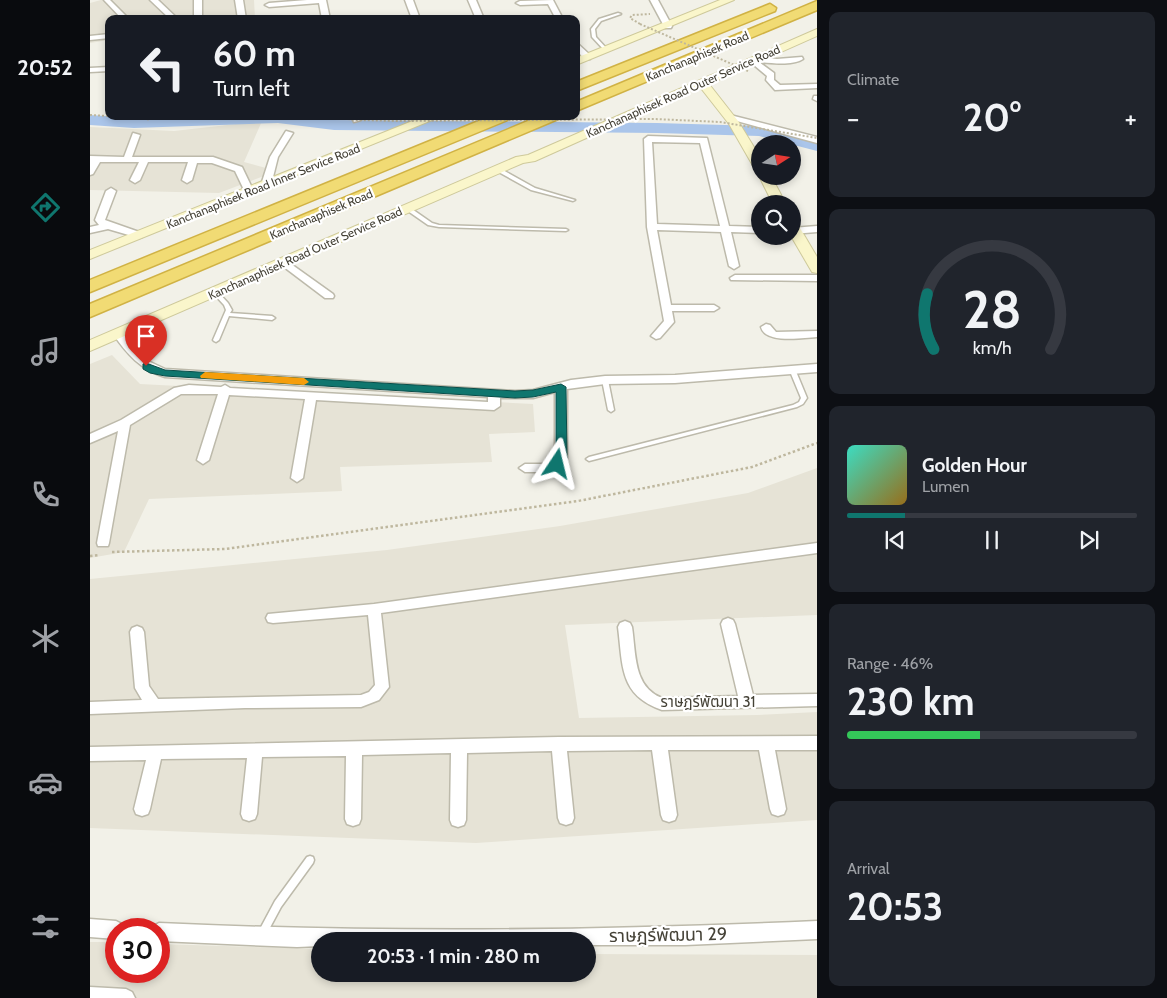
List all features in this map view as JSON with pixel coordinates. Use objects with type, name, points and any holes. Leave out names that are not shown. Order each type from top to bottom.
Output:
[{"type":"highway","name":"Kanchanaphisek Road","points":[[580,85],[778,4]]},
{"type":"highway","name":"Kanchanaphisek Road","points":[[580,105],[817,5]]},
{"type":"highway","name":"Kanchanaphisek Road","points":[[90,287],[495,120]]},
{"type":"highway","name":"Kanchanaphisek Road","points":[[90,311],[543,120]]},
{"type":"main road","points":[[580,60],[729,0]]},
{"type":"main road","points":[[668,26],[692,20],[743,0]]},
{"type":"main road","points":[[662,14],[694,14]]},
{"type":"main road","points":[[630,110],[815,32]]},
{"type":"main road","name":"Kanchanaphisek Road Outer Service Road","points":[[90,346],[497,169],[531,158],[554,144],[630,110],[752,63],[815,32]]},
{"type":"main road","points":[[702,82],[746,140],[751,150]]},
{"type":"main road","name":"Kanchanaphisek Road Inner Service Road","points":[[90,255],[426,120]]},
{"type":"main road","points":[[801,241],[816,266]]},
{"type":"street","points":[[154,0],[171,15]]},
{"type":"street","points":[[198,0],[198,15]]},
{"type":"street","points":[[239,0],[241,15]]},
{"type":"street","points":[[269,4],[322,0],[325,15]]},
{"type":"street","points":[[409,0],[415,15]]},
{"type":"street","points":[[472,0],[478,15]]},
{"type":"street","points":[[654,0],[668,26]]},
{"type":"street","points":[[107,1],[122,15]]},
{"type":"street","points":[[520,3],[549,1],[558,15]]},
{"type":"street","points":[[92,36],[105,36]]},
{"type":"street","points":[[580,49],[587,57]]},
{"type":"street","points":[[752,63],[799,59]]},
{"type":"street","points":[[752,63],[771,75],[770,80],[778,88],[817,86]]},
{"type":"street","points":[[90,70],[105,70]]},
{"type":"street","points":[[731,120],[816,139]]},
{"type":"street","points":[[266,185],[274,157],[289,133]]},
{"type":"street","points":[[127,159],[136,136]]},
{"type":"street","points":[[656,336],[669,322],[652,227],[648,139],[704,140],[734,266]]},
{"type":"street","points":[[90,172],[93,159],[213,160],[239,169],[249,192]]},
{"type":"street","points":[[135,180],[145,159]]},
{"type":"street","points":[[187,180],[193,160]]},
{"type":"street","points":[[111,192],[100,220],[107,226],[139,235]]},
{"type":"street","points":[[90,230],[107,226]]},
{"type":"street","points":[[652,227],[751,230]]},
{"type":"street","points":[[801,229],[817,229]]},
{"type":"street","points":[[284,262],[330,296]]},
{"type":"street","points":[[736,278],[817,278]]},
{"type":"street","points":[[666,308],[714,308]]},
{"type":"street","points":[[766,327],[770,334],[774,335],[817,334]]},
{"type":"street","points":[[118,334],[146,366],[154,371],[165,373],[494,393],[533,394],[561,387],[605,380],[675,379],[817,368]]},
{"type":"street","points":[[525,468],[552,468],[561,458],[561,387]]},
{"type":"street","points":[[90,440],[125,423],[178,391],[188,388],[494,406],[494,393]]},
{"type":"street","points":[[203,460],[225,389]]},
{"type":"street","points":[[297,478],[311,395]]},
{"type":"street","points":[[103,543],[125,423]]},
{"type":"street","points":[[273,618],[374,609],[817,548]]},
{"type":"street","points":[[90,708],[245,702],[361,702],[374,696],[382,687],[374,609]]},
{"type":"street","points":[[728,624],[747,702]]},
{"type":"street","name":"ราษฎร์พัฒนา 31","points":[[625,627],[634,684],[640,693],[650,701],[662,704],[817,700]]},
{"type":"street","points":[[137,632],[142,688],[155,706]]},
{"type":"street","points":[[90,754],[558,744],[817,743]]},
{"type":"street","points":[[558,744],[566,818]]},
{"type":"street","points":[[659,744],[669,815]]},
{"type":"street","points":[[766,744],[778,809]]},
{"type":"street","points":[[458,820],[459,746]]},
{"type":"street","points":[[353,819],[354,749]]},
{"type":"street","points":[[249,814],[255,751]]},
{"type":"street","points":[[142,809],[155,753]]},
{"type":"street","points":[[90,928],[105,929]]},
{"type":"street","name":"ราษฎร์พัฒนา 29","points":[[170,932],[307,938],[675,936],[817,930]]},
{"type":"street","points":[[101,996],[126,998]]},
{"type":"lane","points":[[606,50],[594,37],[592,29],[600,20],[618,14]]},
{"type":"lane","points":[[497,169],[533,189],[573,200]]},
{"type":"lane","points":[[407,208],[430,224],[439,226],[566,230]]},
{"type":"lane","points":[[215,292],[229,310],[216,340]]},
{"type":"lane","points":[[228,314],[272,318]]},
{"type":"lane","points":[[589,459],[795,406],[801,403],[804,398],[792,369]]},
{"type":"lane","points":[[605,380],[611,410]]},
{"type":"lane","points":[[261,936],[278,904],[310,860]]},
{"type":"path","points":[[662,14],[632,15],[630,18],[640,24],[752,63]]},
{"type":"path","points":[[90,115],[105,116]]},
{"type":"path","points":[[580,119],[720,122],[816,139]]},
{"type":"path","points":[[90,556],[112,552],[225,549],[338,536],[578,501],[752,467],[817,443]]},
{"type":"shaded area","points":[[101,0],[254,0],[255,15],[105,15],[105,41],[90,43],[90,3]]},
{"type":"shaded area","points":[[262,121],[244,162],[277,171],[219,193],[90,190],[90,127],[174,131]]},
{"type":"shaded area","points":[[112,355],[140,384],[533,404],[535,432],[489,434],[492,462],[340,467],[342,491],[149,499],[124,552],[90,558],[90,364]]},
{"type":"shaded area","points":[[817,468],[817,615],[565,625],[579,718],[817,712],[817,820],[476,843],[90,828],[90,579],[387,550],[560,526],[748,493]]},
{"type":"shaded area","points":[[90,942],[105,942],[105,983],[170,983],[170,944],[311,949],[311,982],[596,982],[596,954],[817,955],[817,998],[90,998]]},
{"type":"waterway","points":[[90,120],[134,123],[220,120]]},
{"type":"waterway","points":[[294,120],[334,125],[657,128],[759,131],[817,146]]},
{"type":"slow traffic","points":[[205,376],[304,382]]},
{"type":"route","points":[[146,366],[154,371],[165,373],[515,394],[533,394],[561,387],[561,458],[557,464]]}]
